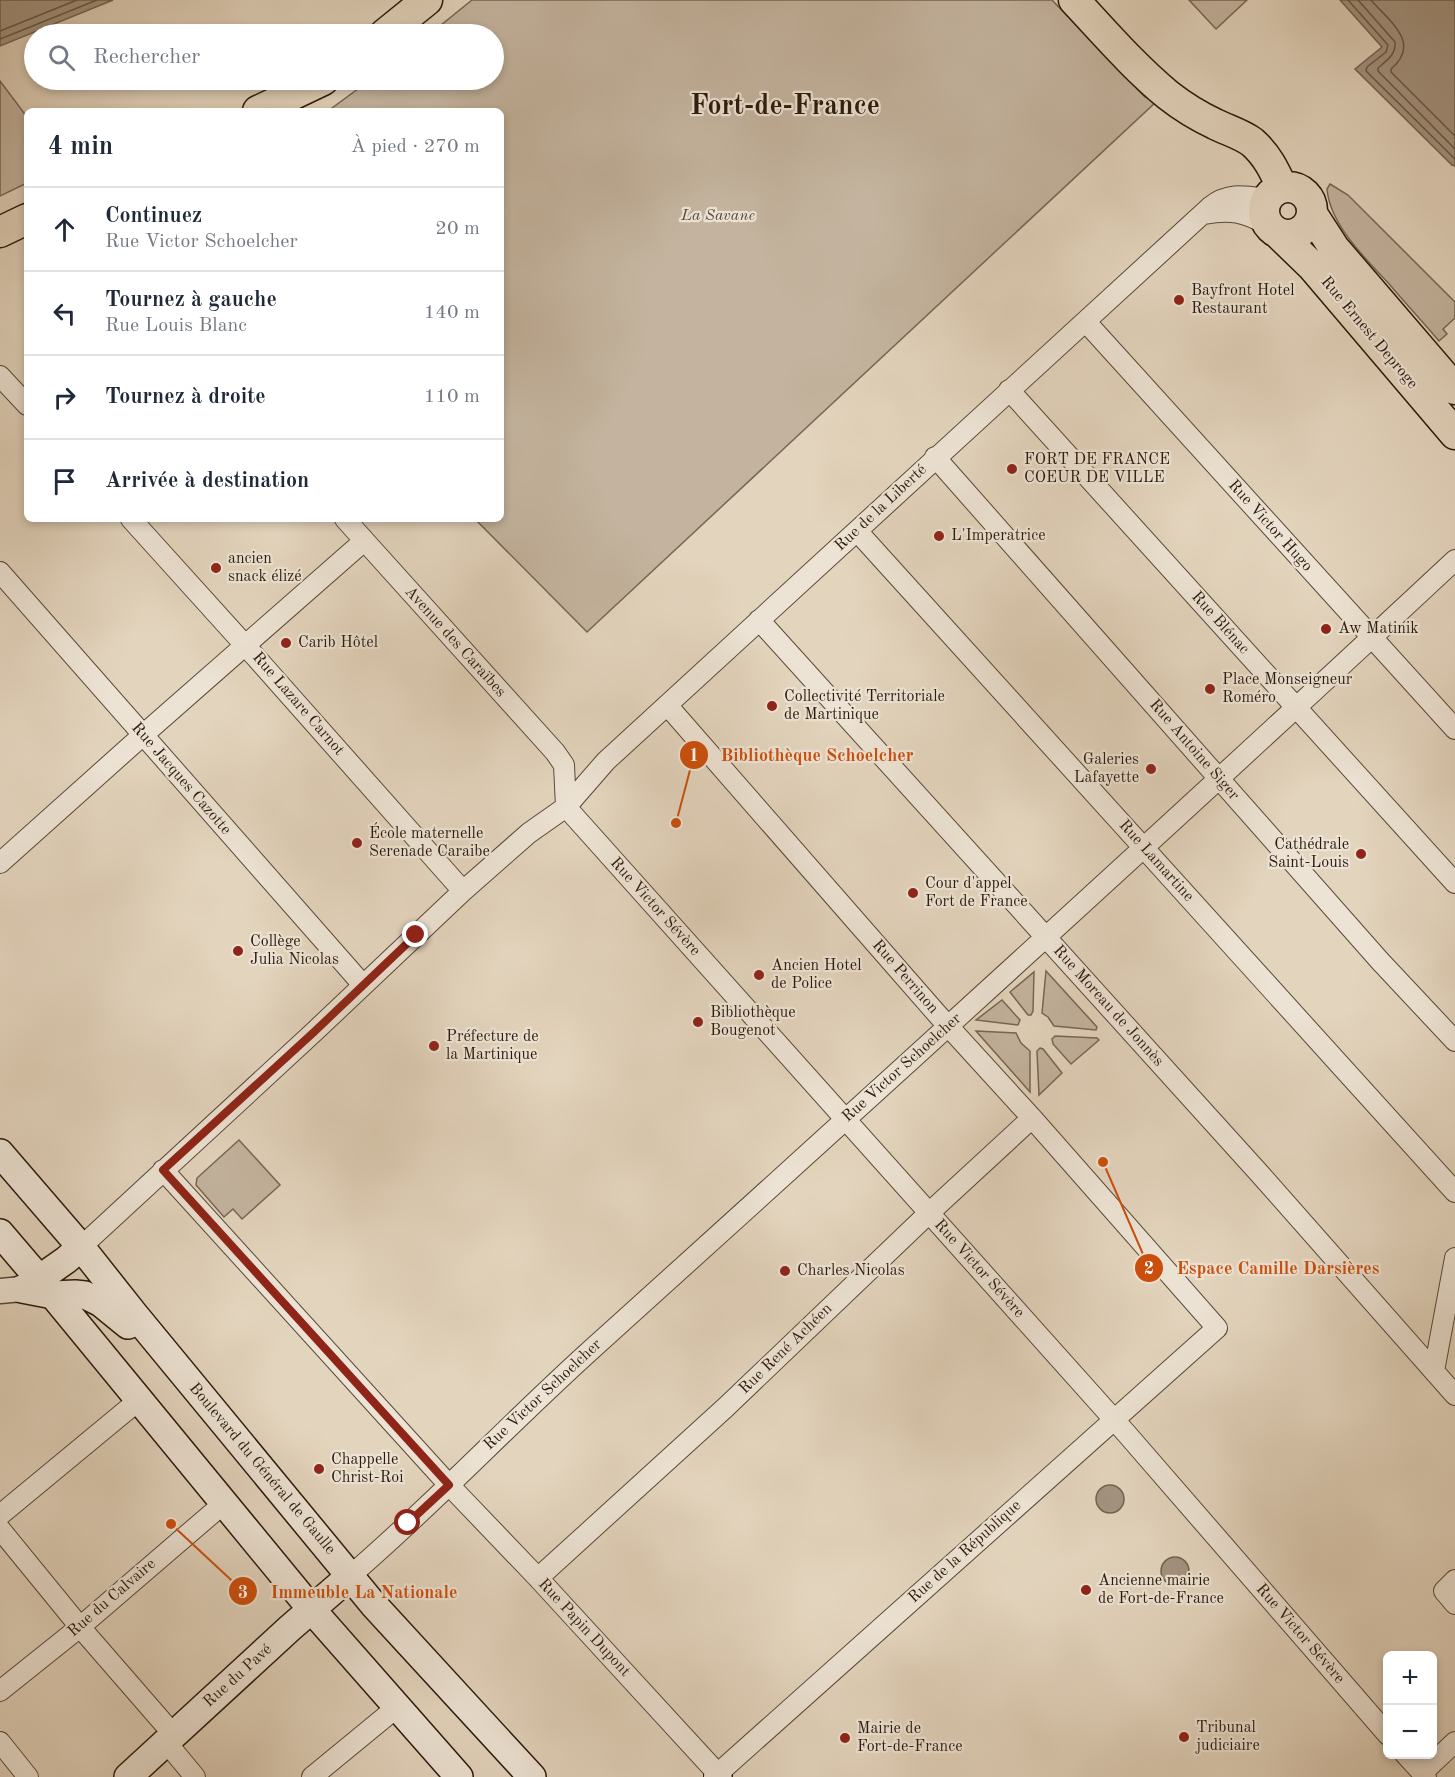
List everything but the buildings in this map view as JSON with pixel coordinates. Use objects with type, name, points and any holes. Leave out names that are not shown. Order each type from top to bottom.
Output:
[{"type":"main road","name":"Rue Ernest Deproge","points":[[1074,0],[1166,93],[1182,106],[1253,143],[1271,163],[1274,211],[1313,267],[1455,434]]},
{"type":"main road","points":[[397,24],[424,1]]},
{"type":"main road","points":[[264,108],[302,90]]},
{"type":"main road","points":[[1294,188],[1304,193],[1311,202],[1312,214],[1301,232],[1286,236],[1274,211],[1294,188]]},
{"type":"main road","name":"Rue Ernest Deproge","points":[[1312,214],[1334,248],[1455,389]]},
{"type":"main road","points":[[0,232],[24,220]]},
{"type":"main road","name":"Boulevard du Général de Gaulle","points":[[0,1153],[81,1247],[350,1576],[532,1777]]},
{"type":"main road","points":[[0,1233],[29,1288],[139,1400],[312,1610],[459,1777]]},
{"type":"main road","points":[[29,1288],[81,1247]]},
{"type":"main road","points":[[29,1288],[85,1295],[101,1303],[136,1331],[200,1395]]},
{"type":"main road","name":"Rue du Pavé","points":[[128,1777],[350,1576]]},
{"type":"street","name":"Rue de la Liberté","points":[[81,1247],[463,891],[529,833],[566,807],[606,761],[1201,214],[1220,199],[1227,197],[1274,211]]},
{"type":"street","points":[[1201,214],[1225,210],[1251,216],[1274,211]]},
{"type":"street","name":"Rue Victor Hugo","points":[[1086,322],[1455,729]]},
{"type":"street","points":[[0,376],[24,402]]},
{"type":"street","name":"Rue Blénac","points":[[1009,390],[1455,883]]},
{"type":"street","name":"Rue Antoine Siger","points":[[935,457],[1380,961],[1455,1041]]},
{"type":"street","name":"Rue Lazare Carnot","points":[[133,522],[463,891]]},
{"type":"street","name":"Avenue des Caraïbes","points":[[348,522],[555,752],[564,765]]},
{"type":"street","name":"Rue Lamartine","points":[[857,531],[1455,1191]]},
{"type":"street","points":[[0,863],[364,541]]},
{"type":"street","name":"Rue Victor Schoelcher","points":[[350,1576],[564,1374],[1046,938],[1455,560]]},
{"type":"street","name":"Rue Jacques Cazotte","points":[[0,572],[363,985]]},
{"type":"street","name":"Rue Moreau de Jonnès","points":[[759,620],[1259,1173],[1455,1395]]},
{"type":"street","name":"Rue Perrinon","points":[[668,705],[948,1026],[1217,1328]]},
{"type":"street","points":[[566,807],[564,765],[593,776]]},
{"type":"street","name":"Rue Victor Sévère","points":[[566,807],[1113,1419],[1383,1729]]},
{"type":"street","name":"Rue René Achéen","points":[[538,1578],[726,1407],[1032,1118]]},
{"type":"street","name":"Rue Papin Dupont","points":[[163,1170],[717,1776]]},
{"type":"street","points":[[1434,1371],[1455,1258]]},
{"type":"street","name":"Rue de la République","points":[[717,1776],[1217,1328]]},
{"type":"street","points":[[0,1515],[139,1400]]},
{"type":"street","name":"Rue du Calvaire","points":[[0,1691],[80,1627],[223,1504]]},
{"type":"street","points":[[0,1529],[169,1738],[195,1777]]},
{"type":"street","points":[[312,1777],[396,1708]]},
{"type":"street","points":[[1409,1759],[1424,1775],[1455,1742]]},
{"type":"street","points":[[0,1743],[28,1777]]},
{"type":"green space","name":"La Savane","points":[[472,0],[1052,0],[1145,97],[1157,101],[587,632],[478,522],[504,522],[504,108],[332,108],[356,90],[504,90],[504,24],[442,24]]},
{"type":"green space","points":[[1189,0],[1247,0],[1216,29]]},
{"type":"green space","points":[[0,81],[24,113],[24,184],[0,196]]},
{"type":"green space","points":[[1330,184],[1348,195],[1455,302],[1455,318],[1443,329],[1447,334],[1439,341],[1351,241],[1335,216],[1327,189]]},
{"type":"green space","points":[[1046,971],[1097,1027],[1096,1030],[1054,1026],[1042,1013]]},
{"type":"green space","points":[[1034,972],[1033,1011],[1031,1015],[1028,1015],[1010,992]]},
{"type":"green space","points":[[1002,1000],[1020,1020],[1018,1025],[976,1020]]},
{"type":"green space","points":[[976,1031],[1016,1033],[1021,1043],[1030,1051],[1030,1092]]},
{"type":"green space","points":[[1055,1036],[1097,1038],[1099,1040],[1071,1064],[1053,1044],[1052,1039]]},
{"type":"green space","points":[[1040,1048],[1062,1073],[1039,1095],[1037,1051]]},
{"type":"green space","points":[[239,1140],[280,1185],[242,1219],[233,1209],[224,1217],[196,1185],[197,1178]]},
{"type":"water","points":[[0,0],[113,0],[54,24],[24,24],[24,36],[0,46]]},
{"type":"water","points":[[1340,0],[1455,0],[1455,166],[1355,69],[1382,47]]},
{"type":"water","points":[[1110,1485],[1120,1489],[1124,1499],[1120,1509],[1110,1513],[1100,1509],[1096,1499],[1100,1489]]},
{"type":"water","points":[[1175,1557],[1185,1561],[1189,1571],[1185,1581],[1175,1585],[1165,1581],[1161,1571],[1165,1561]]},
{"type":"place","name":"Bayfront Hotel Restaurant","points":[[1179,300]]},
{"type":"place","name":"FORT DE FRANCE COEUR DE VILLE","points":[[1012,469]]},
{"type":"place","name":"L'Imperatrice","points":[[939,536]]},
{"type":"place","name":"ancien snack élizé","points":[[216,568]]},
{"type":"place","name":"Aw Matinik","points":[[1326,629]]},
{"type":"place","name":"Carib Hôtel","points":[[286,643]]},
{"type":"place","name":"Place Monseigneur Roméro","points":[[1210,689]]},
{"type":"place","name":"Collectivité Territoriale de Martinique","points":[[772,706]]},
{"type":"place","name":"Galeries Lafayette","points":[[1151,769]]},
{"type":"place","name":"Bibliothèque Schoelcher","points":[[676,823]]},
{"type":"place","name":"École maternelle Serenade Caraibe","points":[[357,843]]},
{"type":"place","name":"Cathédrale Saint-Louis","points":[[1361,854]]},
{"type":"place","name":"Cour d'appel Fort de France","points":[[913,893]]},
{"type":"place","name":"Collège Julia Nicolas","points":[[238,951]]},
{"type":"place","name":"Ancien Hotel de Police","points":[[759,975]]},
{"type":"place","name":"Bibliothèque Bougenot","points":[[698,1022]]},
{"type":"place","name":"Préfecture de la Martinique","points":[[434,1046]]},
{"type":"place","name":"Espace Camille Darsières","points":[[1103,1162]]},
{"type":"place","name":"Charles Nicolas","points":[[785,1271]]},
{"type":"place","name":"Chappelle Christ-Roi","points":[[319,1469]]},
{"type":"place","name":"Immeuble La Nationale","points":[[171,1524]]},
{"type":"place","name":"Ancienne mairie de Fort-de-France","points":[[1086,1590]]},
{"type":"place","name":"Tribunal judiciaire","points":[[1184,1737]]},
{"type":"place","name":"Mairie de Fort-de-France","points":[[845,1738]]},
{"type":"district","name":"Fort-de-France","points":[[785,107]]},
{"type":"route","points":[[408,1523],[449,1485],[163,1170],[416,935]]}]
